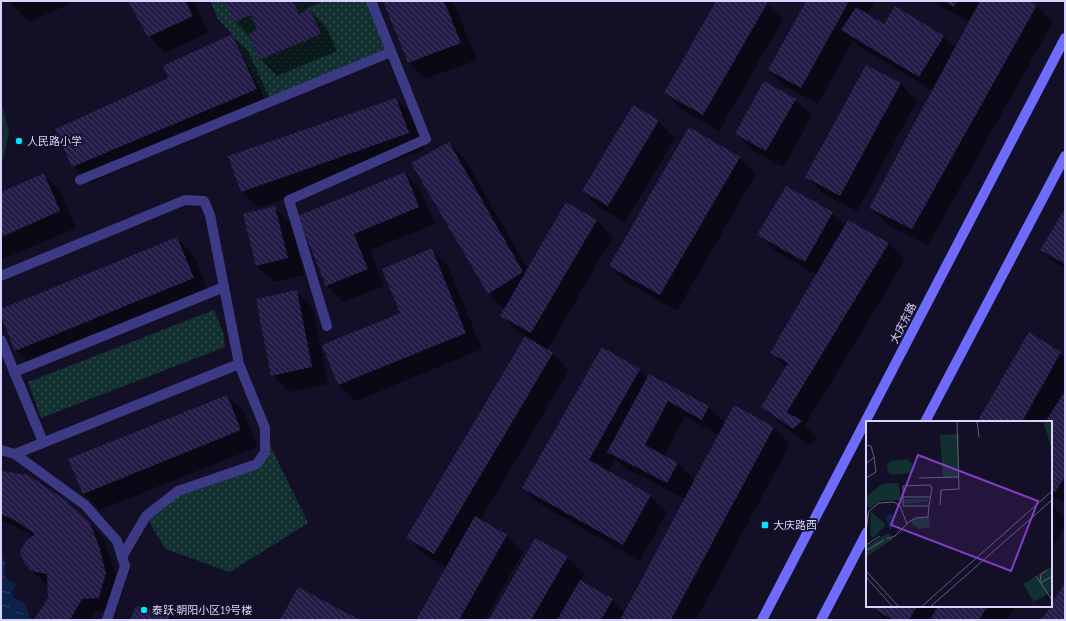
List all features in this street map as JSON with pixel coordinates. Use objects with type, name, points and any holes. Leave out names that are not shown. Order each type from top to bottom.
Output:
[{"type":"main road","name":"大庆东路","points":[[762,620],[1065,38]]},
{"type":"main road","points":[[926,421],[1065,156]]},
{"type":"main road","points":[[821,620],[866,534]]},
{"type":"lane","points":[[327,326],[289,200],[426,139],[371,1]]},
{"type":"lane","points":[[80,180],[391,52]]},
{"type":"lane","points":[[1,276],[185,200],[204,201],[210,215],[238,364],[265,428],[265,452],[257,464],[178,491],[146,516],[122,557]]},
{"type":"lane","points":[[14,372],[224,287]]},
{"type":"lane","points":[[1,340],[43,442]]},
{"type":"lane","points":[[15,454],[238,364]]},
{"type":"lane","points":[[1,450],[15,454],[85,505],[117,541],[125,566],[107,620]]},
{"type":"green space","points":[[210,1],[371,1],[391,52],[267,103],[232,34],[218,19]]},
{"type":"green space","points":[[1,101],[9,132],[3,160],[1,162]]},
{"type":"green space","points":[[214,310],[224,335],[225,347],[41,418],[28,382]]},
{"type":"green space","points":[[270,445],[308,523],[230,572],[165,549],[146,516],[178,491],[257,464]]},
{"type":"water","points":[[1,552],[5,562],[5,578],[16,584],[12,593],[15,599],[25,603],[30,620],[1,620]]},
{"type":"building","points":[[128,1],[185,1],[193,16],[148,37]]},
{"type":"building","points":[[225,1],[293,1],[299,14],[310,9],[321,34],[259,60],[249,34],[257,30],[251,15],[234,22]]},
{"type":"building","points":[[383,1],[444,1],[461,43],[408,63]]},
{"type":"building","points":[[716,1],[768,2],[703,115],[664,93]]},
{"type":"building","points":[[806,1],[849,1],[801,88],[768,70]]},
{"type":"building","points":[[943,1],[957,1],[954,7]]},
{"type":"building","points":[[980,1],[1029,1],[1037,5],[912,229],[869,208]]},
{"type":"building","points":[[895,6],[944,36],[919,77],[841,30],[856,7],[884,24]]},
{"type":"building","points":[[232,34],[257,89],[72,167],[55,129],[168,78],[163,66]]},
{"type":"building","points":[[866,65],[901,83],[840,196],[805,177]]},
{"type":"building","points":[[764,81],[796,99],[766,151],[735,134]]},
{"type":"building","points":[[396,98],[409,133],[241,192],[228,156]]},
{"type":"building","points":[[633,105],[659,120],[608,206],[582,191]]},
{"type":"building","points":[[689,127],[740,157],[660,295],[609,266]]},
{"type":"building","points":[[449,142],[523,272],[488,294],[411,163]]},
{"type":"building","points":[[405,172],[419,207],[354,234],[368,269],[326,286],[298,216]]},
{"type":"building","points":[[44,173],[60,211],[1,237],[1,192]]},
{"type":"building","points":[[786,186],[833,212],[805,262],[757,235]]},
{"type":"building","points":[[566,202],[597,220],[531,333],[500,316]]},
{"type":"building","points":[[275,206],[288,258],[256,266],[243,214]]},
{"type":"building","points":[[1065,209],[1065,264],[1040,250]]},
{"type":"building","points":[[848,220],[889,243],[787,412],[802,421],[793,429],[761,407],[788,363],[770,353]]},
{"type":"building","points":[[177,237],[194,278],[15,351],[1,316],[1,309]]},
{"type":"building","points":[[432,248],[466,333],[338,385],[322,345],[400,313],[382,269]]},
{"type":"building","points":[[297,290],[312,367],[271,376],[256,299]]},
{"type":"building","points":[[1029,332],[1061,352],[1023,421],[978,421]]},
{"type":"building","points":[[525,336],[553,353],[434,554],[406,538]]},
{"type":"building","points":[[602,347],[640,369],[589,460],[651,495],[623,545],[522,488]]},
{"type":"building","points":[[649,374],[709,406],[702,420],[668,401],[645,445],[678,463],[667,483],[607,452]]},
{"type":"building","points":[[1065,391],[1065,477],[1055,492],[1052,490],[1052,421],[1046,421]]},
{"type":"building","points":[[227,395],[241,430],[83,494],[68,459]]},
{"type":"building","points":[[734,405],[774,427],[671,620],[620,620]]},
{"type":"building","points":[[1,471],[28,475],[65,500],[90,523],[99,546],[106,573],[99,598],[82,599],[70,620],[34,620],[48,598],[47,574],[31,571],[24,563],[20,552],[25,542],[35,534],[16,521],[1,514]]},
{"type":"building","points":[[475,516],[507,535],[459,620],[416,620]]},
{"type":"building","points":[[535,538],[568,556],[531,620],[489,620]]},
{"type":"building","points":[[580,580],[613,599],[601,620],[557,620]]},
{"type":"building","points":[[1065,582],[1065,620],[1041,620],[1050,607],[1052,607],[1052,604]]},
{"type":"building","points":[[298,587],[360,620],[280,620]]},
{"type":"building","name":"泰跃·朝阳小区19号楼","points":[[136,606],[170,614],[168,620],[130,620]]},
{"type":"building","points":[[871,607],[916,607],[909,620],[893,620]]},
{"type":"building","points":[[937,607],[987,607],[979,620],[930,620]]},
{"type":"place","name":"人民路小学","points":[[19,141]]},
{"type":"place","name":"大庆路西","points":[[765,525]]},
{"type":"place","name":"泰跃·朝阳小区19号楼","points":[[144,610]]}]
